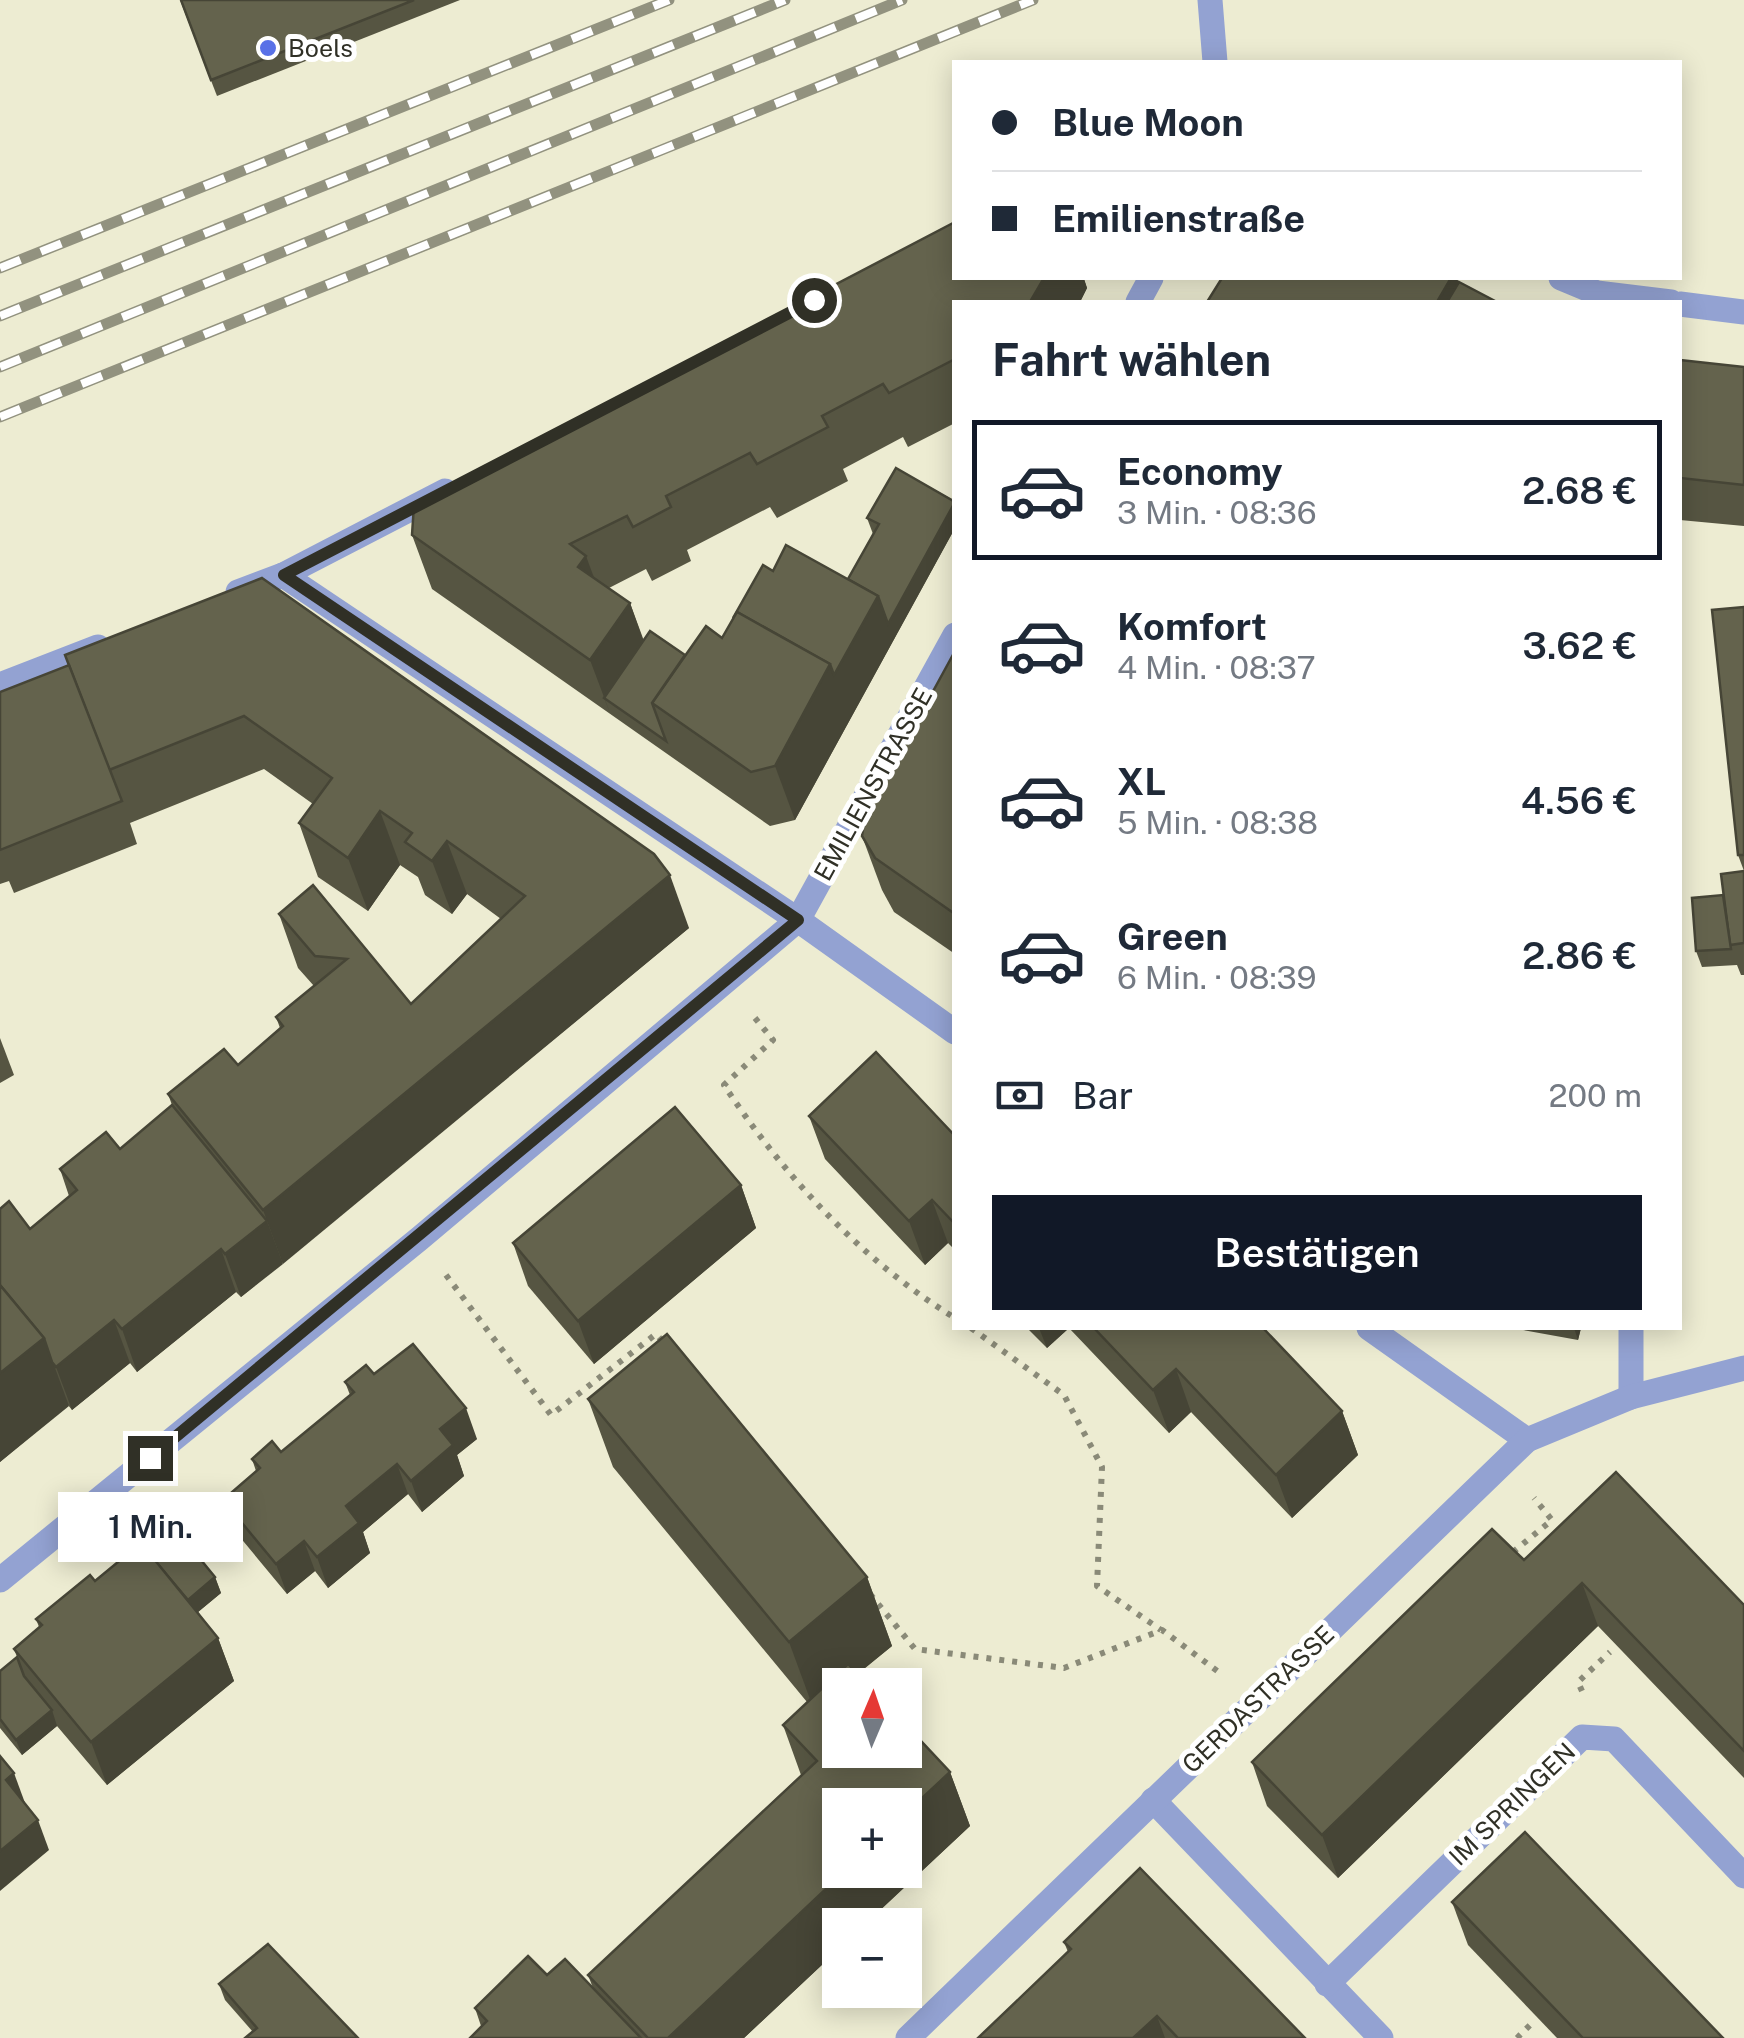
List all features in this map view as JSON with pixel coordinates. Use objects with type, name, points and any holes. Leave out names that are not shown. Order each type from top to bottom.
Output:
[{"type":"street","points":[[1210,12],[1215,60]]},
{"type":"street","points":[[1565,280],[1596,292],[1656,300]]},
{"type":"street","points":[[1682,304],[1744,312]]},
{"type":"street","points":[[212,602],[284,575],[460,483]]},
{"type":"street","points":[[284,575],[798,920],[952,1030]]},
{"type":"street","points":[[0,685],[124,637]]},
{"type":"street","name":"EMILIENSTRASSE","points":[[0,1580],[419,1239],[798,920],[952,640]]},
{"type":"street","points":[[1372,1330],[1526,1440]]},
{"type":"street","points":[[1631,1330],[1631,1397]]},
{"type":"street","name":"GERDASTRASSE","points":[[908,2038],[1526,1440],[1631,1397],[1744,1368]]},
{"type":"street","name":"IM SPRINGEN","points":[[1327,1984],[1582,1737],[1614,1739],[1744,1876]]},
{"type":"street","points":[[1153,1800],[1380,2038]]},
{"type":"path","points":[[773,1040],[724,1085],[787,1175],[921,1300],[952,1316]]},
{"type":"path","points":[[419,1239],[551,1415],[656,1334],[669,1348]]},
{"type":"path","points":[[973,1330],[1064,1396],[1102,1467],[1097,1586],[1258,1700]]},
{"type":"path","points":[[866,1589],[915,1649],[1064,1668],[1162,1630]]},
{"type":"path","points":[[1578,1682],[1610,1652]]},
{"type":"path","points":[[1517,2038],[1530,2025]]},
{"type":"building","name":"Boels","points":[[181,0],[414,0],[211,80]]},
{"type":"building","points":[[952,224],[952,280],[1043,280],[1031,300],[952,300],[952,361],[889,393],[883,384],[822,416],[828,427],[757,464],[750,453],[666,496],[671,507],[633,527],[627,516],[570,544],[586,556],[578,567],[630,603],[590,660],[412,535],[414,505]]},
{"type":"building","points":[[1221,280],[1450,280],[1438,300],[1208,300]]},
{"type":"building","points":[[1459,282],[1493,300],[1448,300]]},
{"type":"building","points":[[1682,360],[1744,367],[1744,485],[1682,478]]},
{"type":"building","points":[[896,468],[952,500],[952,507],[888,624],[878,596],[848,579],[879,524],[867,518]]},
{"type":"building","points":[[786,545],[878,596],[834,675],[830,664],[737,612],[733,618],[763,565],[773,571]]},
{"type":"building","points":[[262,578],[654,854],[670,875],[263,1210],[168,1094],[224,1049],[238,1065],[283,1026],[276,1017],[347,959],[315,956],[279,914],[313,885],[411,1004],[525,896],[447,841],[432,861],[405,842],[412,833],[380,811],[348,858],[299,823],[332,778],[244,716],[109,770],[65,655]]},
{"type":"building","points":[[1744,607],[1744,855],[1738,855],[1712,610]]},
{"type":"building","points":[[737,612],[830,664],[775,766],[751,772],[652,703],[706,626],[722,638]]},
{"type":"building","points":[[650,631],[685,655],[652,703],[666,741],[604,698]]},
{"type":"building","points":[[952,656],[952,912],[875,858],[862,836],[865,816]]},
{"type":"building","points":[[69,665],[122,801],[0,850],[0,692]]},
{"type":"building","points":[[1744,871],[1744,943],[1730,945],[1721,874]]},
{"type":"building","points":[[1723,895],[1731,949],[1696,951],[1692,898]]},
{"type":"building","points":[[876,1052],[952,1133],[952,1221],[932,1200],[909,1221],[809,1116]]},
{"type":"building","points":[[172,1105],[267,1221],[225,1254],[221,1249],[122,1329],[114,1320],[56,1367],[44,1338],[0,1285],[0,1209],[9,1201],[30,1229],[77,1190],[60,1169],[106,1132],[120,1149]]},
{"type":"building","points":[[675,1107],[741,1185],[578,1321],[513,1243]]},
{"type":"building","points":[[0,1285],[44,1338],[0,1373]]},
{"type":"building","points":[[1096,1330],[1265,1330],[1342,1411],[1276,1475],[1176,1369],[1153,1390]]},
{"type":"building","points":[[667,1334],[867,1577],[789,1642],[588,1399]]},
{"type":"building","points":[[413,1344],[466,1408],[440,1429],[453,1445],[411,1481],[397,1464],[346,1506],[359,1523],[317,1557],[304,1541],[276,1564],[223,1500],[260,1468],[252,1459],[272,1441],[281,1452],[354,1392],[345,1382],[366,1365],[374,1374]]},
{"type":"building","points":[[1616,1472],[1744,1605],[1744,1751],[1582,1583],[1322,1835],[1252,1762],[1492,1529],[1524,1560]]},
{"type":"building","points":[[174,1527],[215,1577],[188,1600],[146,1550]]},
{"type":"building","points":[[141,1543],[218,1638],[91,1742],[14,1649],[42,1625],[36,1619],[90,1575],[95,1581]]},
{"type":"building","points":[[17,1657],[24,1676],[52,1710],[16,1740],[0,1719],[0,1671]]},
{"type":"building","points":[[822,1688],[822,1768],[922,1768],[922,1742],[950,1772],[922,1798],[922,1788],[822,1788],[822,1888],[827,1888],[668,2038],[648,2038],[588,1975],[817,1761],[783,1725]]},
{"type":"building","points":[[0,1756],[14,1773],[6,1780],[38,1820],[0,1851]]},
{"type":"building","points":[[1525,1832],[1723,2038],[1583,2038],[1452,1902]]},
{"type":"building","points":[[1140,1868],[1305,2038],[1178,2038],[1157,2016],[1133,2038],[978,2038],[1071,1949],[1064,1942]]},
{"type":"building","points":[[268,1944],[358,2038],[245,2038],[257,2028],[219,1984]]},
{"type":"building","points":[[528,1956],[547,1975],[565,1959],[641,2038],[470,2038],[487,2021],[475,2008]]},
{"type":"railway","points":[[0,268],[669,0]]},
{"type":"railway","points":[[0,316],[785,0]]},
{"type":"railway","points":[[0,367],[902,0]]},
{"type":"railway","points":[[0,417],[1033,0]]},
{"type":"place","name":"Boels","points":[[268,48]]},
{"type":"route","points":[[150,1458],[450,1214],[798,920],[284,575],[814,300]]}]
